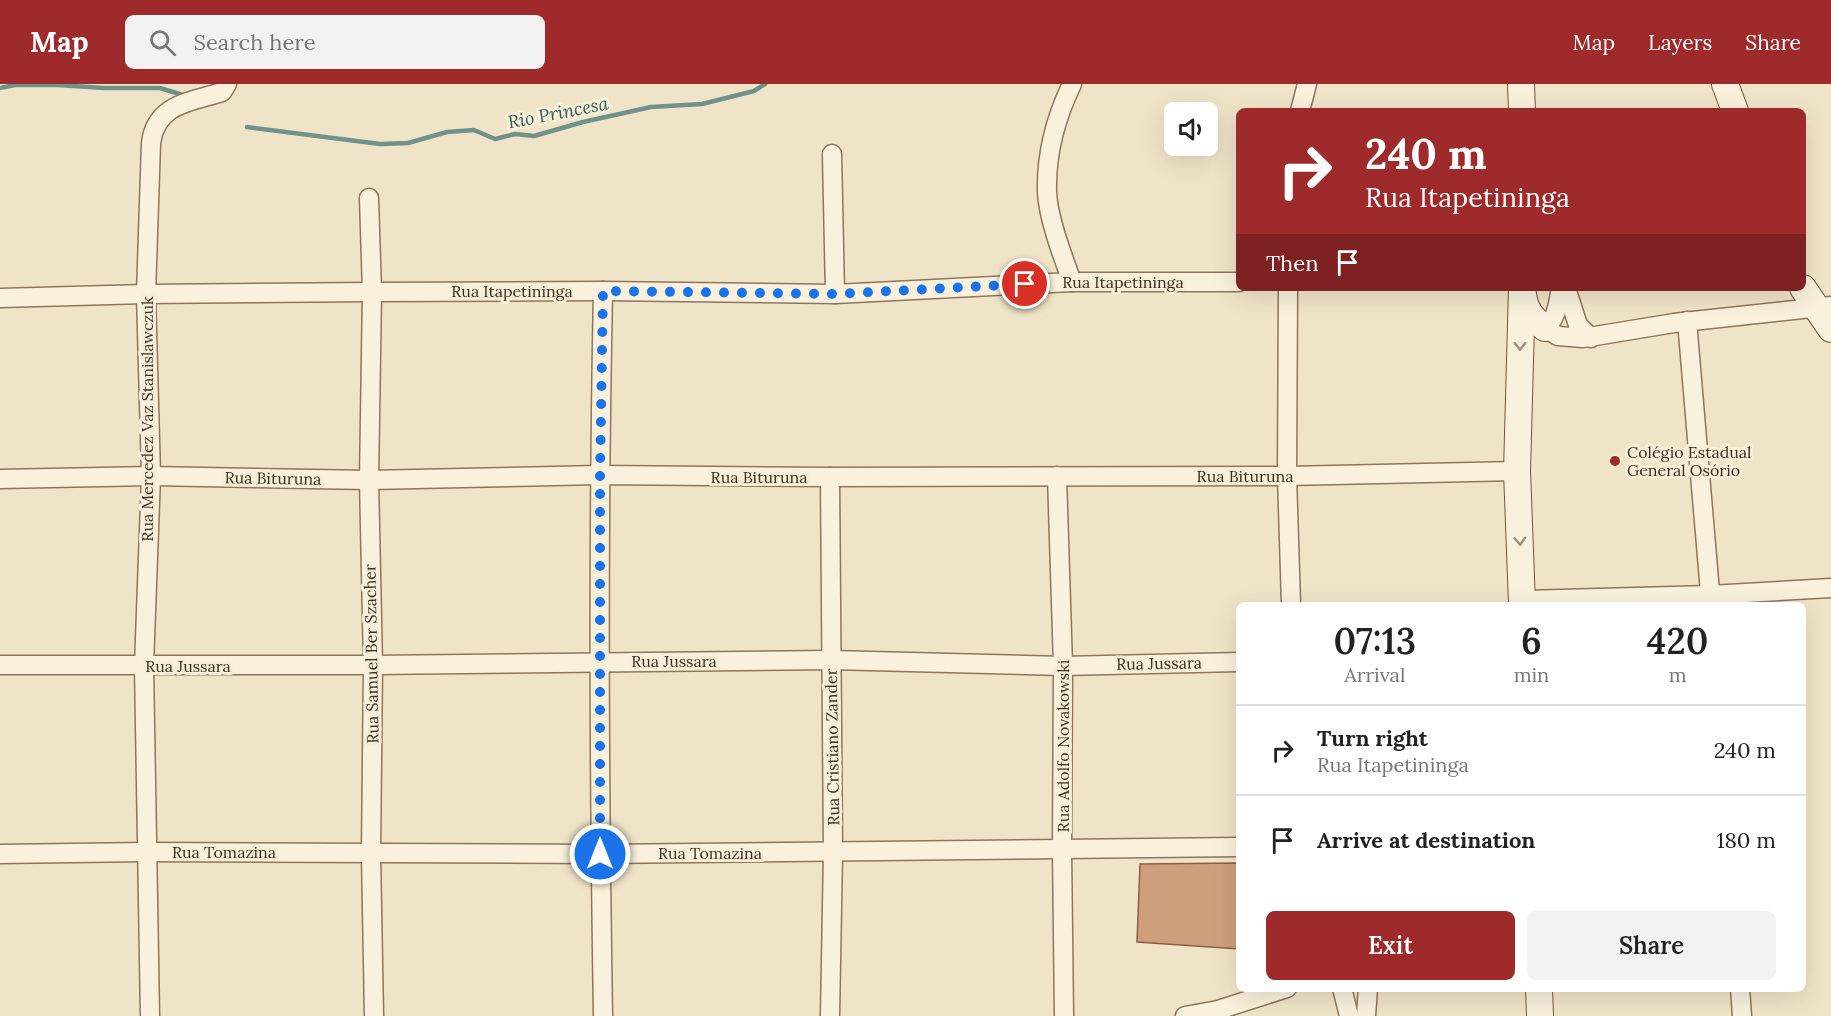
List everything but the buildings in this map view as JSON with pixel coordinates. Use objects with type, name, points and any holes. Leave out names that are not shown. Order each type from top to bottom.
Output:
[{"type":"main road","points":[[1521,84],[1522,108]]},
{"type":"main road","points":[[1725,84],[1734,108]]},
{"type":"main road","points":[[1522,291],[1517,471],[1522,602]]},
{"type":"main road","points":[[1523,291],[1527,309],[1535,322],[1545,328]]},
{"type":"main road","points":[[1817,300],[1831,329]]},
{"type":"main road","points":[[1539,992],[1540,1016]]},
{"type":"street","name":"Rua Mercedez Vaz Stanislawczuk","points":[[150,1016],[144,666],[151,476],[146,294],[153,131],[159,118],[168,111],[222,92],[227,84]]},
{"type":"street","points":[[1072,84],[1061,107],[1051,140],[1047,193],[1059,243],[1072,282]]},
{"type":"street","points":[[1301,108],[1307,84]]},
{"type":"street","points":[[832,154],[835,294]]},
{"type":"street","name":"Rua Samuel Ber Szacher","points":[[369,198],[372,292],[369,480],[373,665],[371,854],[374,1016]]},
{"type":"street","name":"Rua Itapetininga","points":[[0,298],[372,292],[603,291],[835,294],[1072,282],[1236,282]]},
{"type":"street","points":[[603,291],[599,661],[603,1016]]},
{"type":"street","points":[[1288,291],[1287,476],[1291,602]]},
{"type":"street","points":[[1560,291],[1554,317],[1551,324],[1545,328],[1558,336],[1573,338],[1591,338],[1817,300]]},
{"type":"street","points":[[1567,291],[1578,325],[1591,338]]},
{"type":"street","points":[[1687,321],[1710,600]]},
{"type":"street","name":"Rua Bituruna","points":[[0,479],[151,476],[369,480],[600,475],[1287,476],[1517,471]]},
{"type":"street","name":"Rua Adolfo Novakowski","points":[[1057,476],[1063,666],[1064,1016]]},
{"type":"street","name":"Rua Cristiano Zander","points":[[830,477],[833,852],[830,1016]]},
{"type":"street","points":[[1522,602],[1710,600],[1831,588]]},
{"type":"street","name":"Rua Jussara","points":[[0,665],[373,665],[831,660],[1063,666],[1236,662]]},
{"type":"street","name":"Rua Tomazina","points":[[0,854],[146,852],[600,854],[1236,848]]},
{"type":"street","points":[[1185,1016],[1218,1010],[1274,992]]},
{"type":"street","points":[[1343,992],[1349,1016]]},
{"type":"street","points":[[1366,1016],[1368,992]]},
{"type":"street","points":[[1740,992],[1742,1016]]},
{"type":"waterway","name":"Rio Princesa","points":[[247,127],[380,144],[408,143],[447,132],[474,130],[495,139],[515,134],[534,136],[583,122],[651,107],[702,104],[754,91],[765,84]]},
{"type":"waterway","name":"Rio Princesa","points":[[0,88],[15,85],[160,88],[186,96]]},
{"type":"place","name":"Colégio Estadual General Osório","points":[[1615,461]]},
{"type":"route","points":[[600,854],[599,661],[603,291],[835,294],[1025,284]]}]
